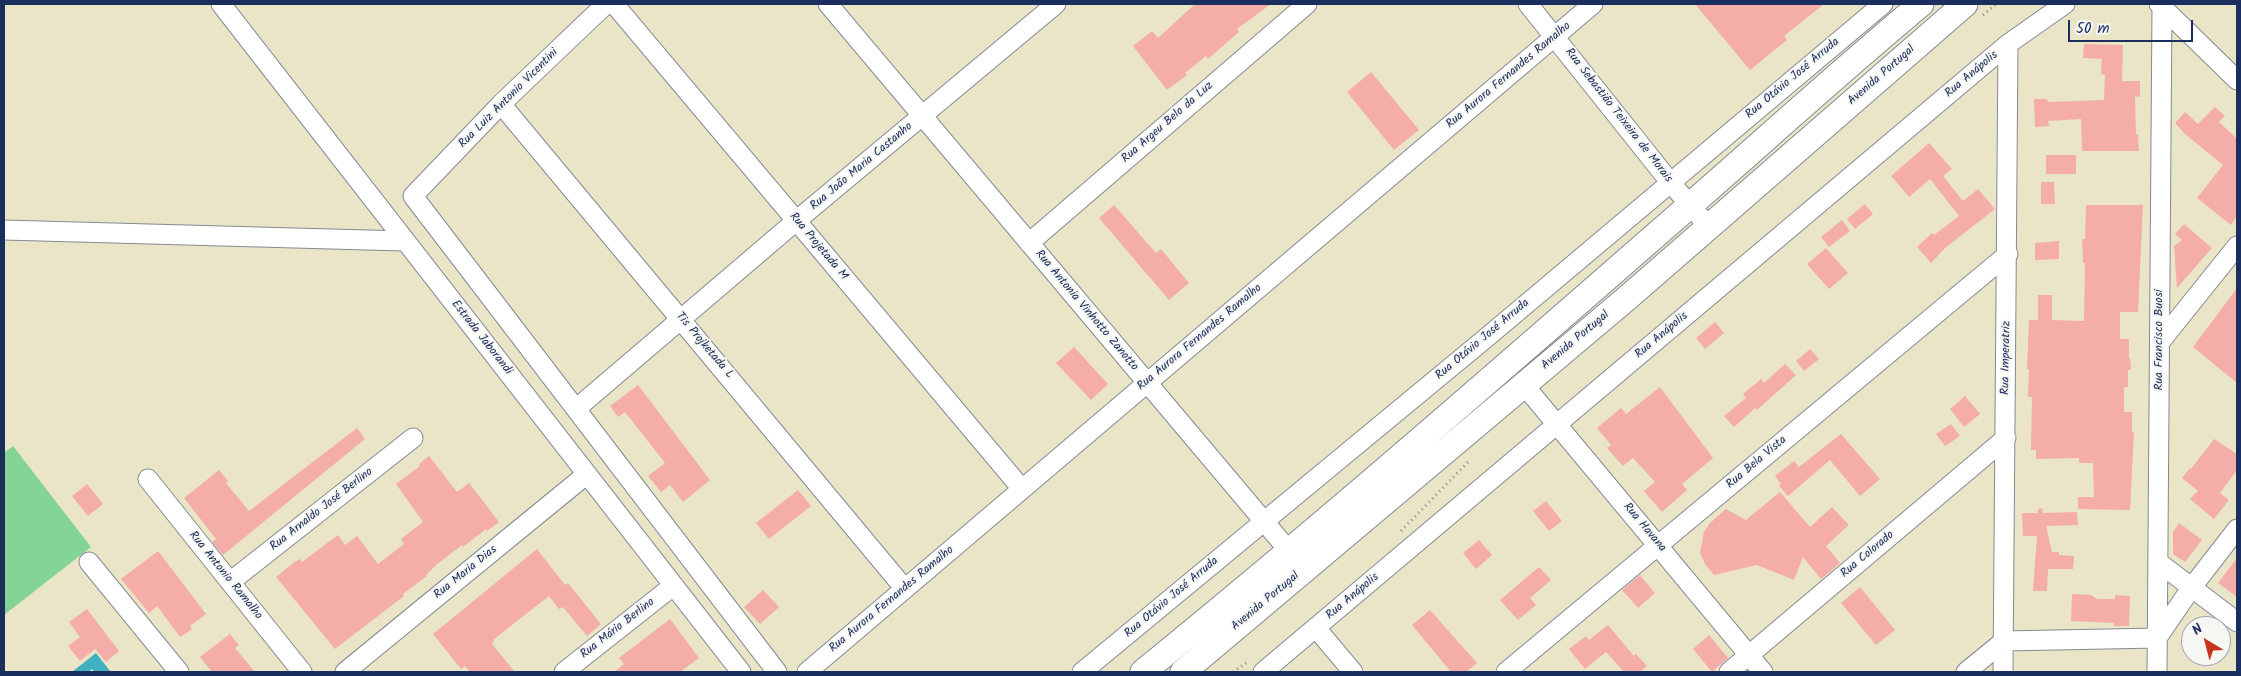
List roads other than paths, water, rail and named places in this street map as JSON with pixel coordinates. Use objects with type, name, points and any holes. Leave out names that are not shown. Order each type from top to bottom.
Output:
[{"type":"main road","name":"Avenida Portugal","points":[[1143,672],[1290,550],[1690,205],[1825,85],[1921,4]]},
{"type":"main road","name":"Avenida Portugal","points":[[1182,672],[1524,385],[1965,4]]},
{"type":"street","name":"Estrada Jaborandi","points":[[221,4],[741,672]]},
{"type":"street","name":"Rua Luiz Antonio Vicentini","points":[[577,408],[413,196],[501,104],[606,4]]},
{"type":"street","name":"Rua Projetada M","points":[[614,4],[1022,489]]},
{"type":"street","name":"Rua Antonia Vinhotto Zanotto","points":[[828,4],[1290,550]]},
{"type":"street","name":"Rua João Maria Castanho","points":[[577,408],[796,221],[1056,4]]},
{"type":"street","name":"Rua Argeu Belo da Luz","points":[[1029,243],[1307,4]]},
{"type":"street","name":"Rua Sebastião Teixeira de Morais","points":[[1528,4],[1670,182],[1709,227]]},
{"type":"street","name":"Rua Aurora Fernandes Ramalho","points":[[807,672],[1593,4]]},
{"type":"street","name":"Rua Otávio José Arruda","points":[[1082,672],[1883,4]]},
{"type":"street","name":"Rua Anápolis","points":[[1263,672],[2008,44],[2065,4]]},
{"type":"street","points":[[2160,6],[2237,80]]},
{"type":"street","name":"Rua Francisco Buosi","points":[[2157,672],[2160,342],[2160,6]]},
{"type":"street","name":"Rua Imperatriz","points":[[2003,672],[2008,254],[2008,44]]},
{"type":"street","name":"Tis Projketada L","points":[[501,104],[905,589]]},
{"type":"street","points":[[4,230],[404,241]]},
{"type":"street","points":[[2160,342],[2237,246]]},
{"type":"street","name":"Rua Bela Vista","points":[[1506,672],[2008,254]]},
{"type":"street","name":"Rua Havana","points":[[1524,385],[1764,672]]},
{"type":"street","points":[[577,408],[777,672]]},
{"type":"street","name":"Rua Arnaldo José Berlino","points":[[230,582],[413,438]]},
{"type":"street","name":"Rua Colorado","points":[[1729,672],[2006,438]]},
{"type":"street","name":"Rua Maria Dias","points":[[345,672],[587,474]]},
{"type":"street","name":"Rua Antonio Ramalho","points":[[148,479],[302,672]]},
{"type":"street","points":[[1966,672],[2004,641],[2157,638],[2192,587],[2237,529]]},
{"type":"street","points":[[89,562],[178,672]]},
{"type":"street","points":[[2158,562],[2237,622]]},
{"type":"street","name":"Rua Mário Berlino","points":[[564,672],[673,586]]},
{"type":"street","points":[[1316,628],[1353,672]]},
{"type":"water","points":[[96,653],[110,671],[95,672],[92,669],[88,672],[72,672]]}]
